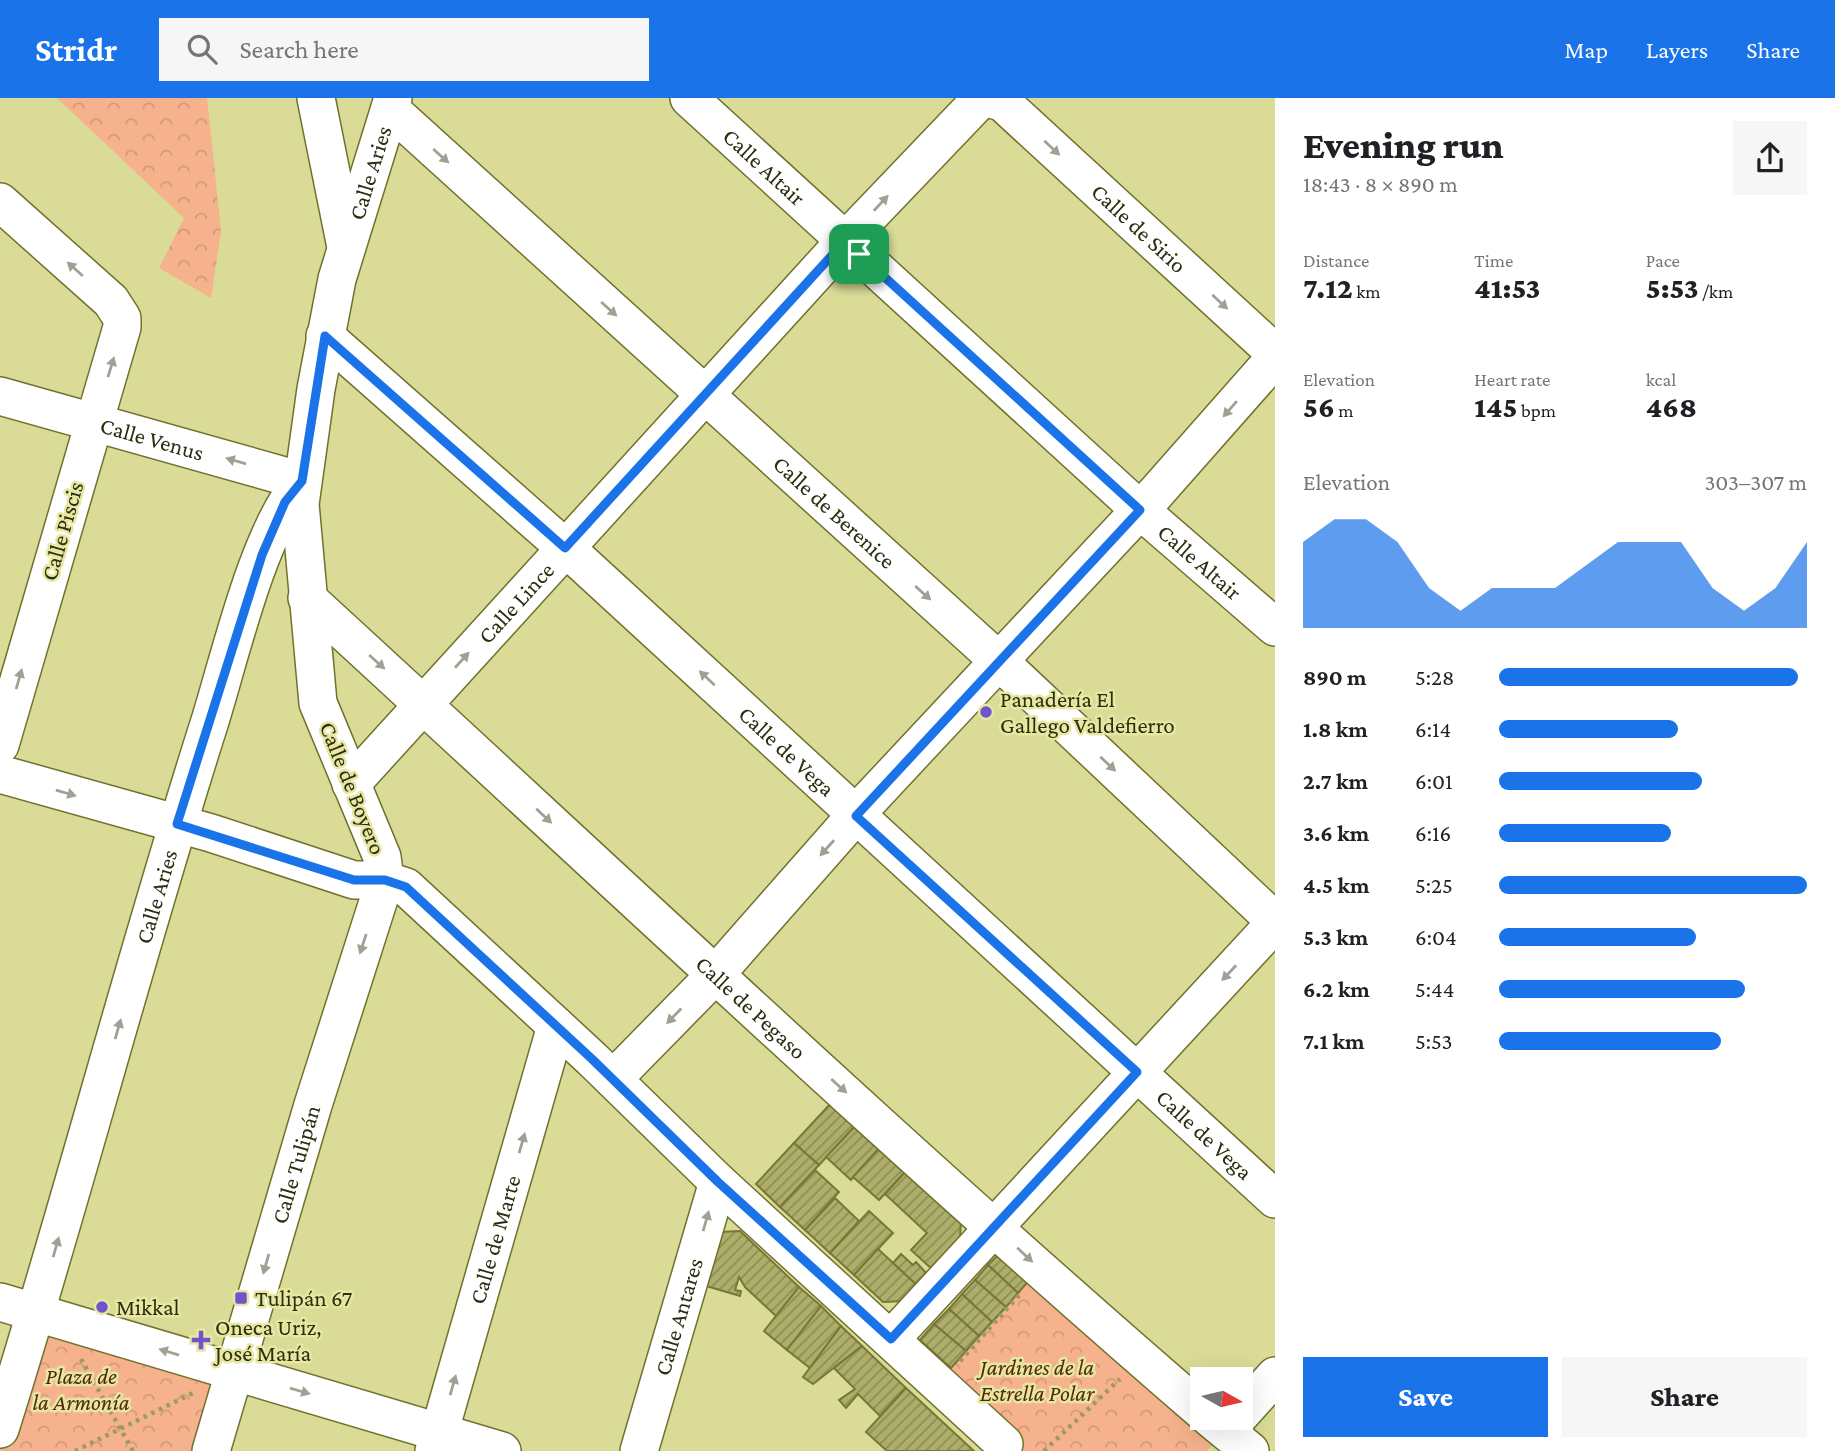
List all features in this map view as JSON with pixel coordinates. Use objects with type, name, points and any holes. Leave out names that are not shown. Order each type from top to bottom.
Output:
[{"type":"street","name":"Calle Aries","points":[[316,98],[346,248]]},
{"type":"street","name":"Calle Altair","points":[[689,98],[1140,510],[1275,627]]},
{"type":"street","name":"Calle Lince","points":[[351,784],[845,241],[969,110],[987,98],[1002,102]]},
{"type":"street","name":"Calle de Sirio","points":[[1002,102],[1275,356]]},
{"type":"street","name":"Calle Aries","points":[[0,1429],[47,1316],[177,824],[287,531],[285,502],[302,481],[325,336],[346,248],[392,104]]},
{"type":"street","name":"Calle de Berenice","points":[[392,104],[704,396],[1000,662],[1275,922]]},
{"type":"street","name":"Calle Piscis","points":[[0,202],[111,301],[122,318],[119,340],[0,745]]},
{"type":"street","name":"Calle de Vega","points":[[325,336],[565,548],[1275,1199]]},
{"type":"street","points":[[613,1079],[715,975],[856,816],[1140,510],[1275,356]]},
{"type":"street","name":"Calle Venus","points":[[0,396],[302,481]]},
{"type":"street","name":"Calle de Boyero","points":[[287,531],[317,607],[318,703],[382,858],[385,880],[406,887],[418,895],[718,1182],[1004,1444]]},
{"type":"street","name":"Calle de Pegaso","points":[[317,607],[715,975],[995,1227],[1190,1390]]},
{"type":"street","points":[[0,774],[177,824],[354,880],[385,880]]},
{"type":"street","name":"Calle Tulipán","points":[[211,1451],[313,1105],[385,880]]},
{"type":"street","points":[[891,1339],[1275,922]]},
{"type":"street","name":"Calle de Marte","points":[[437,1442],[556,1026]]},
{"type":"street","name":"Calle Antares","points":[[639,1451],[718,1182]]},
{"type":"street","points":[[0,1302],[235,1372],[437,1442],[502,1451]]},
{"type":"street","points":[[1253,1398],[1275,1376]]},
{"type":"path","points":[[938,1385],[1025,1289]]},
{"type":"path","points":[[47,1316],[133,1451]]},
{"type":"path","points":[[75,1451],[235,1372]]},
{"type":"path","points":[[1044,1451],[1123,1376]]},
{"type":"green space","points":[[57,98],[207,98],[221,231],[211,298],[159,268],[184,218]]},
{"type":"green space","name":"Jardines de la Estrella Polar","points":[[1031,1278],[1190,1425],[1190,1430],[1196,1430],[1212,1445],[1207,1451],[991,1451],[929,1394]]},
{"type":"green space","name":"Plaza de la Armonía","points":[[37,1313],[235,1372],[211,1451],[0,1451],[0,1429]]},
{"type":"building","points":[[833,1101],[858,1123],[819,1165],[794,1143]]},
{"type":"building","points":[[858,1123],[882,1145],[851,1180],[826,1157]]},
{"type":"building","points":[[794,1143],[819,1165],[780,1207],[756,1184]]},
{"type":"building","points":[[882,1145],[907,1170],[879,1200],[853,1177]]},
{"type":"building","points":[[815,1170],[839,1192],[805,1230],[780,1207]]},
{"type":"building","points":[[907,1170],[961,1219],[960,1239],[933,1270],[911,1250],[927,1233],[885,1194]]},
{"type":"building","points":[[835,1198],[859,1221],[830,1253],[805,1230]]},
{"type":"building","points":[[869,1211],[893,1233],[854,1275],[830,1253]]},
{"type":"building","points":[[740,1231],[799,1287],[776,1316],[745,1287],[739,1277],[735,1290],[741,1291],[740,1296],[703,1285],[720,1232]]},
{"type":"building","points":[[878,1249],[918,1286],[905,1301],[883,1302],[854,1275]]},
{"type":"building","points":[[1002,1251],[1031,1278],[1018,1293],[988,1265]]},
{"type":"building","points":[[901,1254],[913,1265],[916,1262],[928,1275],[918,1286],[893,1263]]},
{"type":"building","points":[[988,1265],[1018,1293],[1006,1307],[975,1280]]},
{"type":"building","points":[[975,1280],[1006,1307],[992,1322],[962,1294]]},
{"type":"building","points":[[799,1287],[821,1306],[787,1350],[764,1331]]},
{"type":"building","points":[[962,1294],[992,1322],[979,1336],[949,1309]]},
{"type":"building","points":[[821,1306],[841,1326],[810,1368],[787,1350]]},
{"type":"building","points":[[949,1309],[979,1336],[966,1351],[934,1324]]},
{"type":"building","points":[[934,1324],[966,1351],[951,1368],[920,1340]]},
{"type":"building","points":[[841,1326],[862,1346],[813,1384],[803,1377]]},
{"type":"building","points":[[862,1346],[906,1388],[880,1416],[858,1394],[846,1408],[839,1400],[855,1389],[834,1368]]},
{"type":"building","points":[[906,1388],[974,1451],[887,1451],[866,1432]]},
{"type":"place","name":"Panadería El Gallego Valdefierro","points":[[986,712]]},
{"type":"place","name":"Tulipán 67","points":[[241,1298]]},
{"type":"place","name":"Mikkal","points":[[102,1307]]},
{"type":"place","name":"Oneca Uriz, José María","points":[[201,1340]]},
{"type":"route","points":[[845,241],[859,254],[1140,510],[856,816],[1137,1072],[891,1339],[718,1182],[418,895],[406,887],[385,880],[354,880],[177,824],[262,555],[285,502],[302,481],[325,336],[565,548],[845,241]]}]
